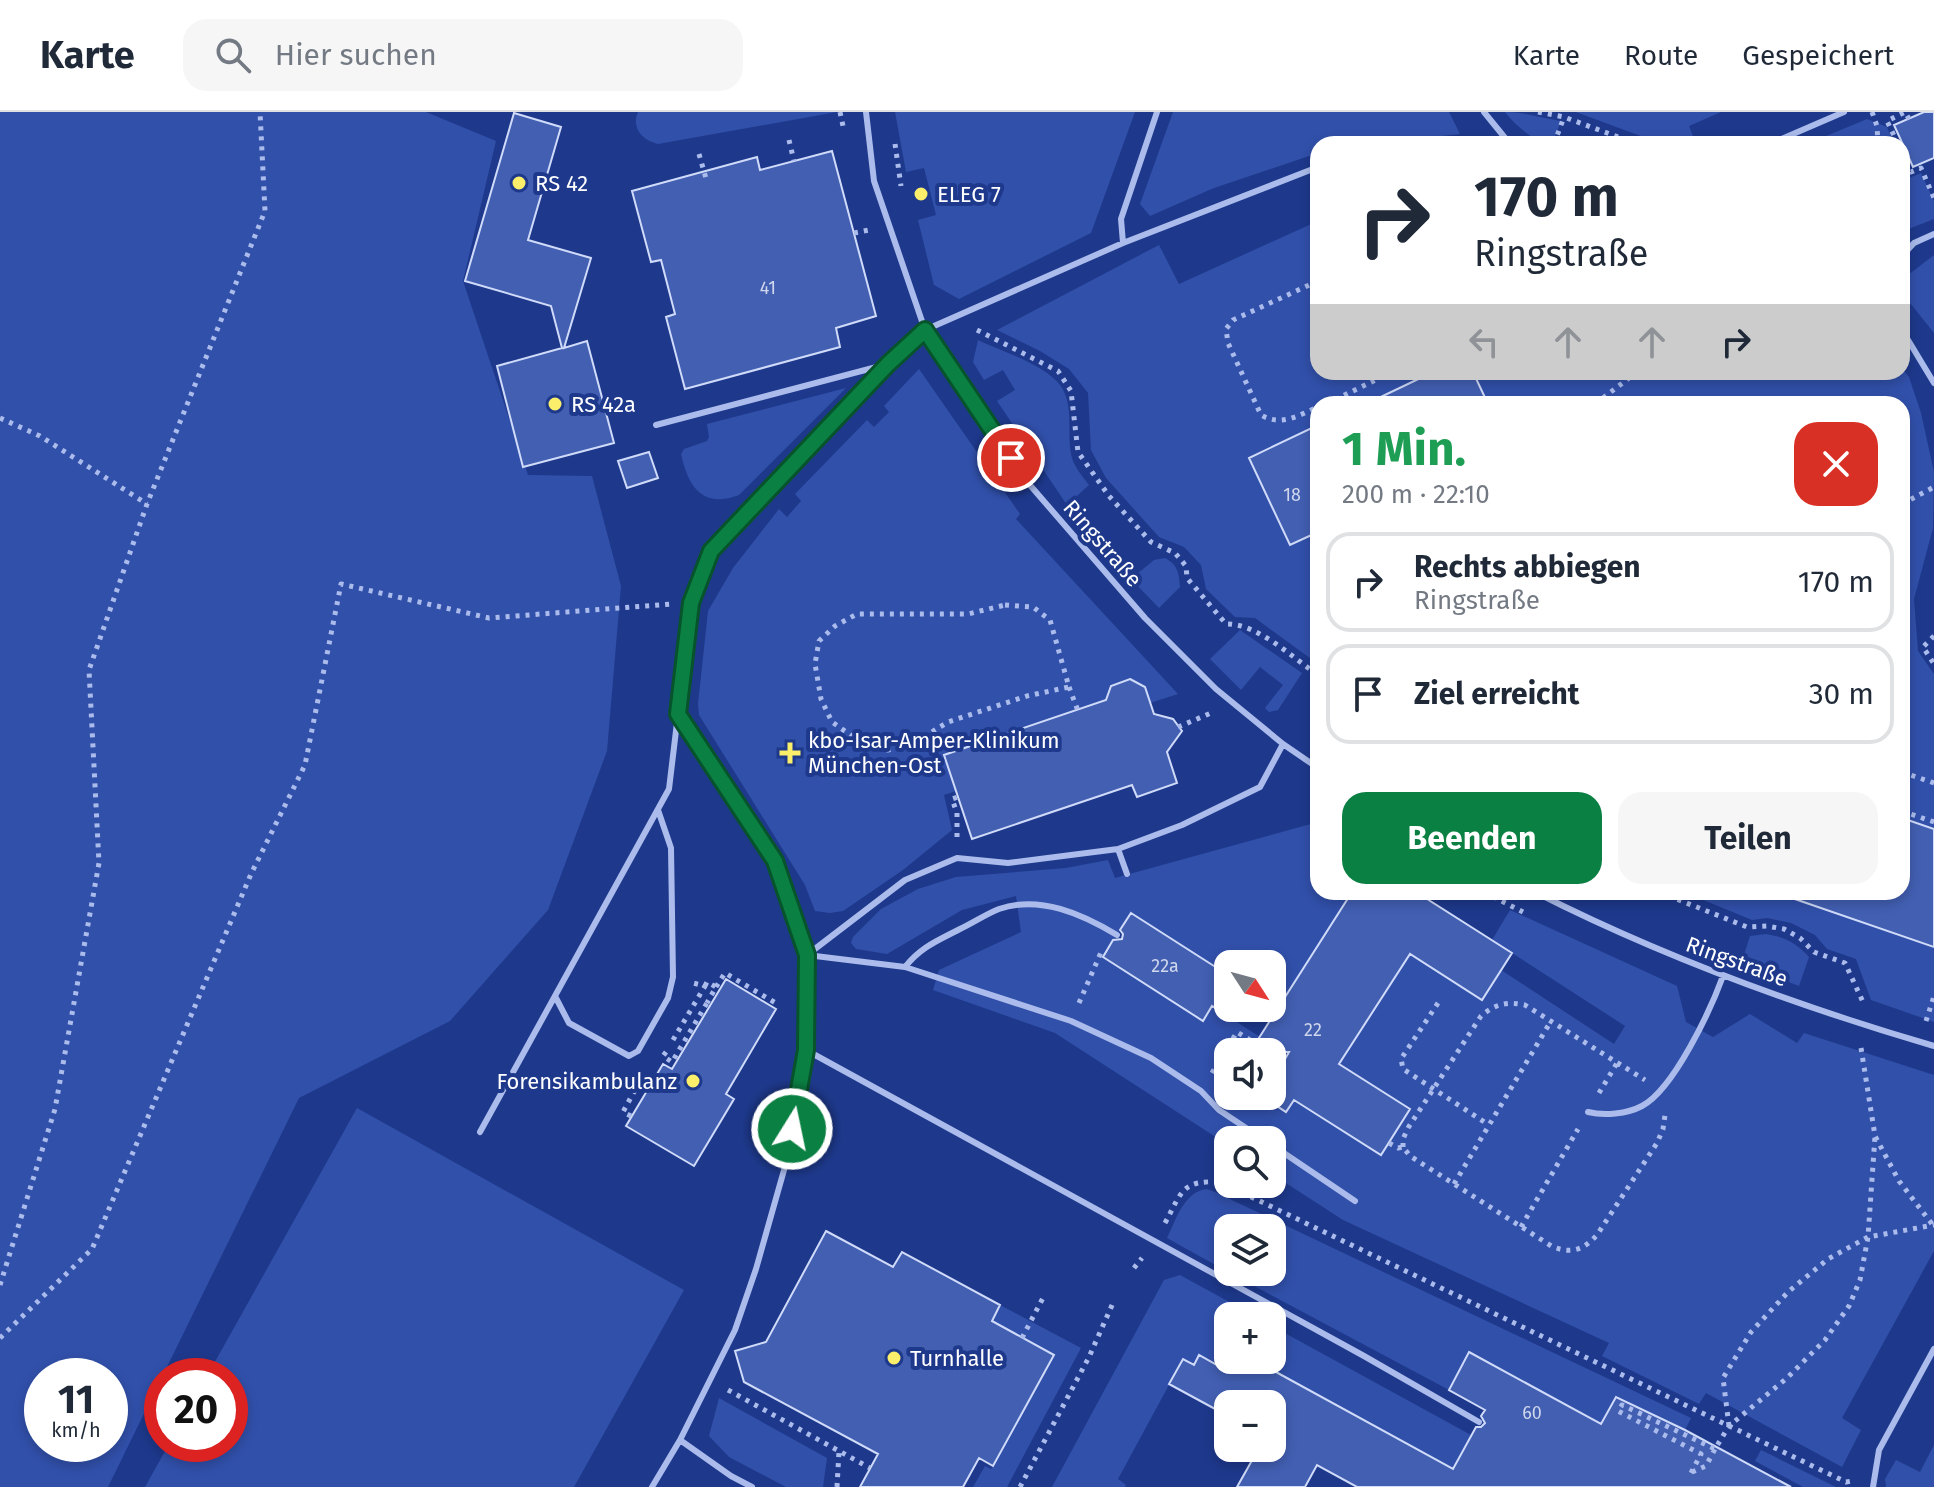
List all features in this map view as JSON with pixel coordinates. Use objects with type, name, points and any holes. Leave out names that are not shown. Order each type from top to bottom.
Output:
[{"type":"lane","name":"Ringstraße","points":[[866,112],[874,181],[925,330],[1029,484],[1145,618],[1216,689],[1310,763]]},
{"type":"lane","points":[[1123,243],[1121,219],[1157,112]]},
{"type":"lane","points":[[1484,112],[1504,136]]},
{"type":"lane","points":[[1788,136],[1844,112]]},
{"type":"lane","points":[[480,1132],[669,789],[691,603],[711,551],[888,364],[925,330],[1123,243],[1310,170]]},
{"type":"lane","points":[[1910,247],[1934,234]]},
{"type":"lane","points":[[1910,343],[1934,383]]},
{"type":"lane","points":[[656,425],[888,364]]},
{"type":"lane","points":[[652,1487],[680,1440],[735,1330],[788,1156],[806,1050],[807,955],[775,861],[678,714]]},
{"type":"lane","points":[[807,955],[905,880],[957,858],[1008,863],[1118,849],[1182,825],[1260,787],[1283,744]]},
{"type":"lane","points":[[556,998],[569,1023],[629,1056],[638,1051],[668,998],[673,977],[671,848],[658,810]]},
{"type":"lane","points":[[1118,849],[1127,874]]},
{"type":"lane","name":"Ringstraße","points":[[1552,900],[1680,960],[1860,1025],[1934,1046]]},
{"type":"lane","points":[[905,967],[919,950],[998,909],[1017,905],[1048,905],[1082,916],[1117,935]]},
{"type":"lane","points":[[807,955],[905,967],[1071,1021],[1151,1058],[1201,1091],[1219,1110],[1243,1126]]},
{"type":"lane","points":[[1588,1112],[1599,1115],[1621,1112],[1643,1105],[1658,1093],[1699,1029],[1723,976]]},
{"type":"lane","points":[[806,1050],[1479,1422]]},
{"type":"lane","points":[[1286,1154],[1355,1201]]},
{"type":"lane","points":[[1873,1487],[1879,1450],[1934,1349]]},
{"type":"lane","points":[[680,1440],[752,1487]]},
{"type":"path","points":[[0,1285],[55,1109],[99,863],[89,670],[147,504],[265,211],[260,112]]},
{"type":"path","points":[[1538,112],[1564,117],[1615,136]]},
{"type":"path","points":[[1872,112],[1878,136]]},
{"type":"path","points":[[1877,126],[1905,112],[1909,119]]},
{"type":"path","points":[[1557,136],[1564,117]]},
{"type":"path","points":[[1887,121],[1894,136]]},
{"type":"path","points":[[789,140],[794,161]]},
{"type":"path","points":[[894,140],[903,197]]},
{"type":"path","points":[[699,154],[704,179]]},
{"type":"path","points":[[1910,170],[1921,168],[1934,198]]},
{"type":"path","points":[[854,233],[864,231]]},
{"type":"path","points":[[1310,285],[1233,320],[1226,329],[1228,343],[1261,415],[1270,420],[1284,421],[1310,410]]},
{"type":"path","points":[[956,315],[963,323],[1058,371],[1071,391],[1078,452],[1109,496],[1151,542],[1175,553],[1186,566],[1187,578],[1226,624],[1239,624],[1252,629],[1310,669]]},
{"type":"path","points":[[1346,396],[1377,380]]},
{"type":"path","points":[[1606,396],[1626,380]]},
{"type":"path","points":[[0,418],[40,436],[147,504]]},
{"type":"path","points":[[1910,500],[1934,487]]},
{"type":"path","points":[[0,1338],[92,1249],[251,874],[305,765],[341,584],[489,618],[691,603]]},
{"type":"path","points":[[1069,687],[1027,696],[948,722],[909,746],[888,750],[859,741],[832,722],[821,699],[815,664],[819,641],[835,626],[857,614],[968,614],[1005,605],[1033,607],[1050,620],[1078,711]]},
{"type":"path","points":[[1934,636],[1923,647],[1934,664]]},
{"type":"path","points":[[1178,727],[1211,713]]},
{"type":"path","points":[[1910,775],[1934,783]]},
{"type":"path","points":[[957,813],[952,799],[958,797]]},
{"type":"path","points":[[1910,814],[1934,822]]},
{"type":"path","points":[[1679,900],[1747,927],[1784,929],[1800,938],[1814,952],[1845,963],[1863,1002],[1876,1006]]},
{"type":"path","points":[[1071,1021],[1101,952]]},
{"type":"path","points":[[716,987],[707,982],[663,1056],[672,1062],[725,973],[779,1005]]},
{"type":"path","points":[[673,977],[705,986]]},
{"type":"path","points":[[1926,1021],[1934,996]]},
{"type":"path","points":[[1510,1002],[1525,1005],[1646,1081],[1658,1093],[1665,1115],[1657,1143],[1597,1235],[1585,1248],[1566,1252],[1553,1247],[1410,1156],[1403,1147],[1408,1128],[1481,1016],[1493,1006],[1510,1002]]},
{"type":"path","points":[[1438,1003],[1401,1059],[1403,1069],[1489,1125]]},
{"type":"path","points":[[1913,1017],[1934,1024]]},
{"type":"path","points":[[1454,1184],[1551,1021]]},
{"type":"path","points":[[1715,1449],[1622,1405],[1618,1411],[1701,1454],[1691,1473],[1706,1466],[1729,1426],[1787,1378],[1825,1340],[1849,1306],[1860,1280],[1868,1237],[1875,1136],[1861,1048]]},
{"type":"path","points":[[629,1056],[646,1068],[623,1112],[631,1116]]},
{"type":"path","points":[[1521,1227],[1617,1063]]},
{"type":"path","points":[[1201,1091],[1214,1069]]},
{"type":"path","points":[[1729,1426],[1723,1378],[1751,1332],[1788,1292],[1828,1259],[1868,1237],[1933,1225],[1899,1181],[1875,1136]]},
{"type":"path","points":[[1389,1143],[1403,1147]]},
{"type":"path","points":[[1163,1228],[1182,1191],[1199,1181],[1220,1182],[1845,1484],[1873,1476]]},
{"type":"path","points":[[1022,1338],[1045,1294]]},
{"type":"path","points":[[1020,1487],[1089,1357],[1113,1303]]},
{"type":"path","points":[[710,1380],[870,1468]]},
{"type":"path","points":[[837,1487],[839,1451]]},
{"type":"shaded area","points":[[0,112],[426,112],[496,141],[463,281],[528,475],[592,476],[621,586],[607,751],[548,910],[450,1021],[299,1098],[171,1358],[144,1358],[144,1414],[128,1446],[128,1358],[24,1358],[24,1462],[120,1462],[108,1487],[0,1487]]},
{"type":"shaded area","points":[[638,112],[837,112],[658,144],[647,140],[639,132],[636,123]]},
{"type":"shaded area","points":[[895,112],[1135,112],[1091,233],[959,299],[934,285],[918,220],[936,215],[924,168],[906,172]]},
{"type":"shaded area","points":[[1173,112],[1449,112],[1460,134],[1310,136],[1310,156],[1214,188],[1150,216],[1140,204]]},
{"type":"shaded area","points":[[1505,112],[1561,121],[1555,136],[1531,136]]},
{"type":"shaded area","points":[[1576,112],[1721,112],[1689,126],[1693,136],[1640,136]]},
{"type":"shaded area","points":[[1867,119],[1887,127],[1891,136],[1826,136]]},
{"type":"shaded area","points":[[1921,173],[1934,201],[1934,219],[1910,228],[1910,178]]},
{"type":"shaded area","points":[[1310,225],[1310,380],[1910,380],[1934,472],[1933,528],[1914,599],[1918,651],[1934,674],[1934,1022],[1871,1000],[1856,959],[1827,949],[1815,935],[1791,923],[1767,918],[1752,920],[1703,900],[1910,900],[1910,396],[1310,396],[1310,658],[1255,618],[1235,617],[1206,589],[1201,565],[1184,547],[1159,537],[1106,478],[1091,450],[1088,393],[1069,369],[997,330],[1159,245],[1179,284]]},
{"type":"shaded area","points":[[1934,255],[1934,333],[1910,303],[1910,273]]},
{"type":"shaded area","points":[[978,340],[1044,371],[1065,393],[1072,458],[1089,485],[1067,505],[997,401],[1015,390],[1003,370],[984,380],[973,362]]},
{"type":"shaded area","points":[[919,369],[1020,514],[1016,519],[1178,694],[1150,703],[1145,687],[1129,679],[1111,686],[1106,700],[944,755],[956,791],[944,795],[952,830],[903,870],[843,911],[815,911],[805,885],[699,715],[708,611],[733,568],[779,509],[787,517],[801,501],[795,494],[867,420],[874,427],[889,412],[884,406]]},
{"type":"shaded area","points":[[846,388],[739,495],[715,499],[706,497],[693,485],[681,454],[684,449],[707,441],[707,424]]},
{"type":"shaded area","points":[[1165,558],[1177,570],[1180,587],[1159,608],[1131,579],[1154,560]]},
{"type":"shaded area","points":[[1240,630],[1302,673],[1278,710],[1269,712],[1265,708],[1283,685],[1260,667],[1241,690],[1210,659]]},
{"type":"shaded area","points":[[1310,824],[1310,900],[1347,900],[1286,996],[1286,950],[1214,950],[1214,966],[1131,913],[1103,957],[1202,1021],[1212,1006],[1214,1022],[1237,1022],[1260,1037],[1214,1038],[1214,1110],[1286,1112],[1294,1100],[1381,1155],[1410,1109],[1339,1064],[1410,954],[1482,1000],[1501,970],[1614,1044],[1625,1026],[1492,940],[1510,910],[1677,986],[1686,1022],[1713,1037],[1750,1014],[1797,1043],[1804,1033],[1934,1075],[1934,1251],[1842,1418],[1861,1430],[1842,1467],[1706,1393],[1699,1404],[1602,1356],[1609,1343],[1343,1220],[1286,1183],[1286,1126],[1214,1126],[1214,1136],[1055,1033],[933,990],[939,970],[1021,932],[1016,896],[962,910],[887,954],[856,949],[851,943],[853,937],[881,909],[918,889],[956,877],[1066,868],[1108,860],[1115,878]]},
{"type":"shaded area","points":[[1766,934],[1790,941],[1809,957],[1799,986],[1741,964],[1750,936]]},
{"type":"shaded area","points":[[357,1108],[684,1290],[574,1487],[145,1487],[159,1462],[248,1462],[248,1358],[217,1358]]},
{"type":"shaded area","points":[[1207,1189],[1214,1192],[1214,1198],[1228,1198],[1261,1214],[1214,1214],[1214,1264],[1167,1238],[1187,1201],[1199,1191]]},
{"type":"shaded area","points":[[1286,1226],[1691,1418],[1685,1430],[1621,1400],[1661,1457],[1470,1352],[1449,1390],[1254,1286],[1286,1286]]},
{"type":"shaded area","points":[[1180,1275],[1229,1302],[1214,1302],[1214,1363],[1200,1355],[1194,1365],[1183,1359],[1118,1479],[1125,1487],[1052,1487],[1164,1280]]},
{"type":"shaded area","points":[[1000,1305],[1081,1348],[1007,1487],[973,1487],[985,1466],[991,1469],[993,1466],[992,1321]]},
{"type":"shaded area","points":[[1286,1334],[1471,1435],[1453,1469],[1280,1374],[1286,1374]]},
{"type":"shaded area","points":[[719,1398],[827,1458],[823,1487],[786,1487],[729,1457],[709,1436]]},
{"type":"shaded area","points":[[1934,1445],[1934,1487],[1886,1487],[1885,1479],[1896,1460],[1920,1472]]},
{"type":"shaded area","points":[[1761,1450],[1836,1487],[1803,1487],[1755,1461]]},
{"type":"building","points":[[1924,112],[1934,112],[1934,158],[1913,167],[1910,136],[1899,136],[1894,125]]},
{"type":"building","points":[[514,113],[561,127],[528,240],[591,258],[564,348],[587,341],[614,443],[523,467],[497,366],[562,348],[551,306],[465,281]]},
{"type":"building","points":[[832,151],[876,316],[836,328],[840,347],[685,389],[666,317],[675,314],[661,260],[651,262],[632,191],[757,157],[760,170]]},
{"type":"building","points":[[1416,380],[1477,380],[1484,396],[1383,396]]},
{"type":"building","points":[[1310,429],[1310,536],[1290,545],[1249,458]]},
{"type":"building","points":[[649,452],[658,478],[627,488],[618,461]]},
{"type":"building","points":[[1130,679],[1145,687],[1154,714],[1173,719],[1182,731],[1167,752],[1177,783],[1137,797],[1132,785],[972,839],[944,755],[1106,700],[1111,686]]},
{"type":"building","points":[[1910,821],[1934,829],[1934,947],[1798,900],[1910,900]]},
{"type":"building","points":[[1347,900],[1429,900],[1512,953],[1482,1000],[1410,954],[1339,1064],[1410,1109],[1381,1155],[1294,1100],[1286,1112],[1283,1110],[1286,1110],[1286,1057],[1289,1052],[1286,1052],[1286,1038],[1259,1038],[1269,1022],[1286,1022],[1286,996]]},
{"type":"building","points":[[1131,913],[1214,966],[1214,1007],[1203,1021],[1103,957],[1113,940],[1122,939],[1120,930]]},
{"type":"building","name":"Forensikambulanz","points":[[726,979],[776,1009],[726,1094],[734,1099],[694,1166],[626,1126],[663,1064],[672,1069]]},
{"type":"building","name":"Turnhalle","points":[[826,1231],[893,1267],[902,1252],[1000,1305],[992,1321],[1054,1355],[993,1466],[979,1458],[963,1487],[860,1487],[878,1454],[744,1382],[735,1351],[766,1342]]},
{"type":"building","points":[[1469,1352],[1601,1424],[1616,1397],[1791,1487],[1357,1487],[1317,1465],[1305,1487],[1237,1487],[1251,1462],[1286,1462],[1286,1390],[1214,1390],[1214,1408],[1169,1384],[1183,1359],[1194,1365],[1199,1355],[1214,1363],[1214,1374],[1280,1374],[1453,1469],[1476,1427],[1485,1423],[1481,1416],[1485,1410],[1449,1390]]},
{"type":"place","name":"RS 42","points":[[519,183]]},
{"type":"place","name":"ELEG 7","points":[[921,194]]},
{"type":"place","name":"RS 42a","points":[[555,404]]},
{"type":"place","name":"kbo-Isar-Amper-Klinikum München-Ost","points":[[790,753]]},
{"type":"place","name":"Forensikambulanz","points":[[693,1081]]},
{"type":"place","name":"Turnhalle","points":[[894,1358]]},
{"type":"route","points":[[792,1129],[806,1050],[807,955],[775,861],[678,714],[691,603],[711,551],[888,364],[925,330],[1011,458]]}]
